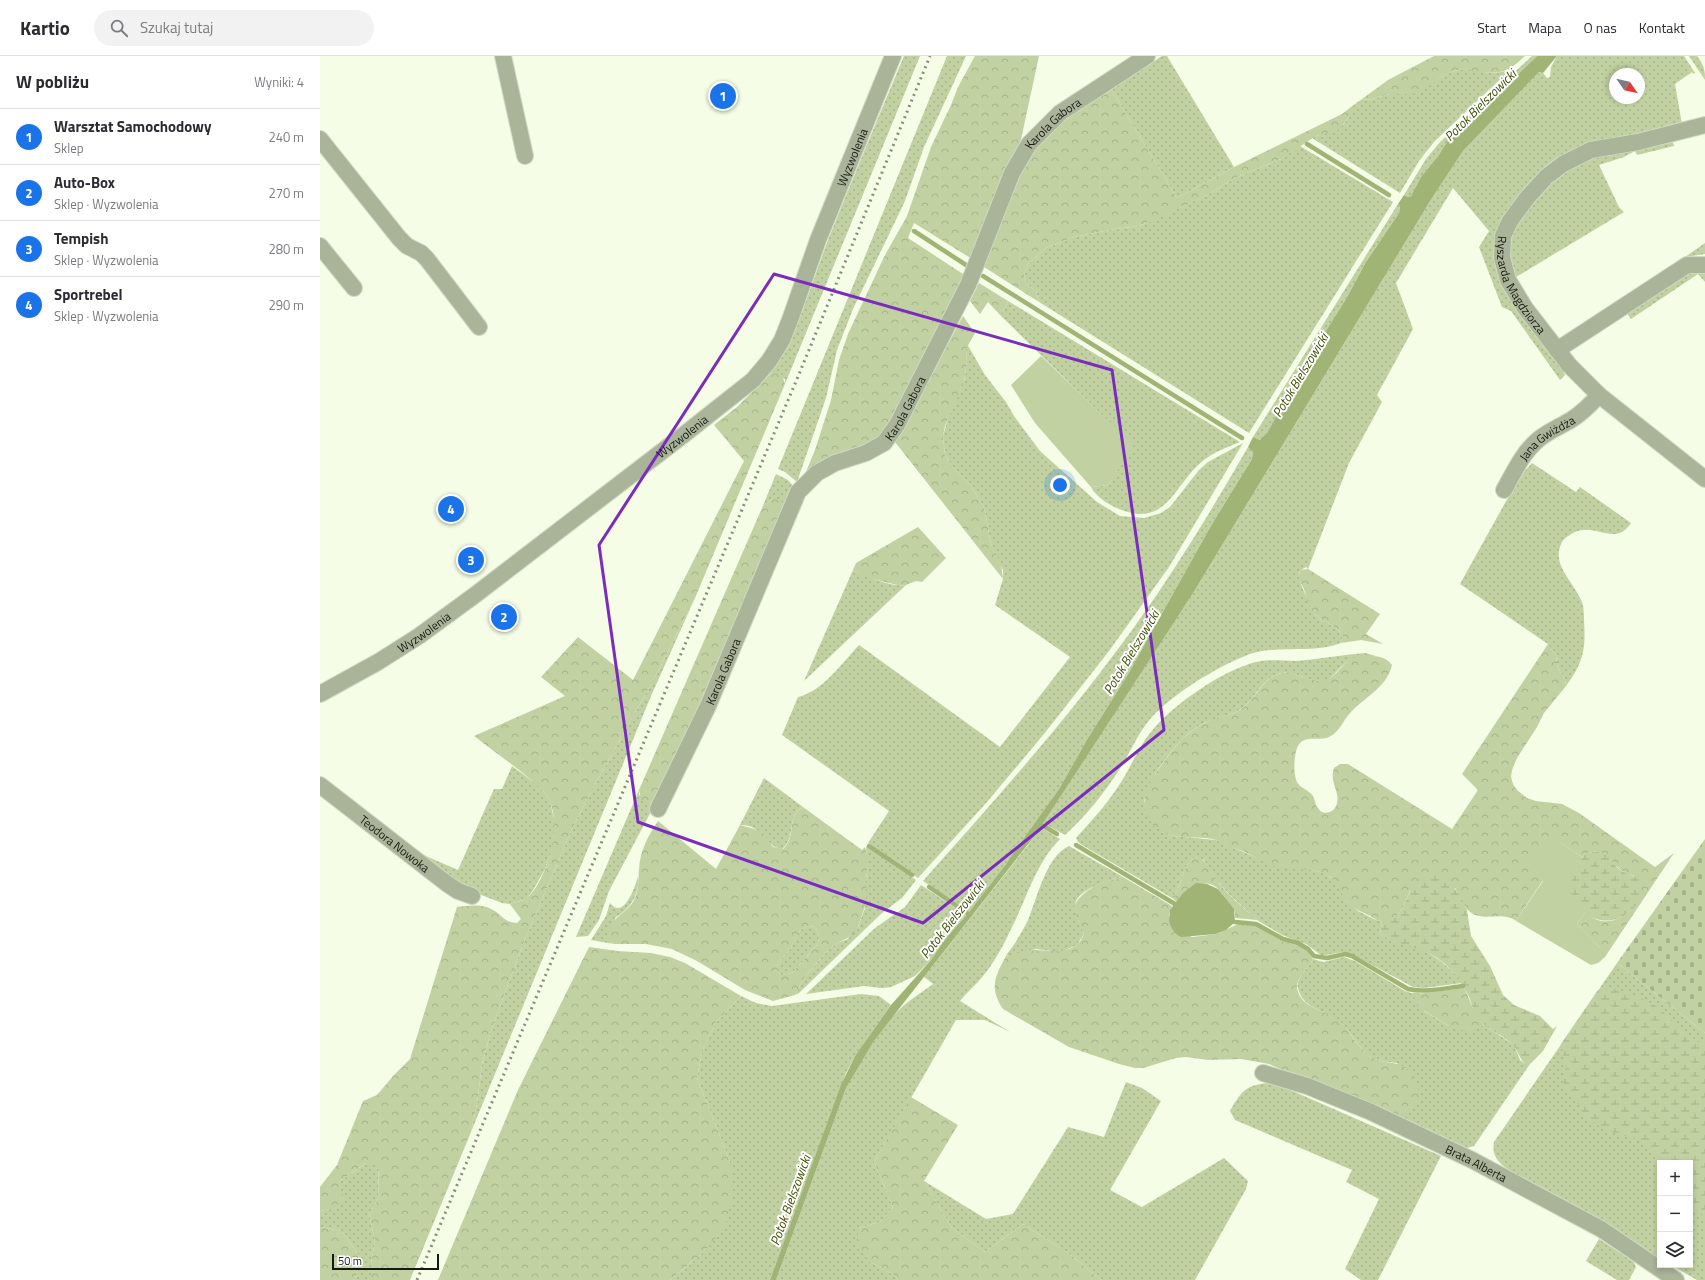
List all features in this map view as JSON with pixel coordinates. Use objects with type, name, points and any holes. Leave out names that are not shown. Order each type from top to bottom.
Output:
[{"type":"street","points":[[503,56],[525,156]]},
{"type":"street","name":"Wyzwolenia","points":[[320,694],[378,662],[419,636],[476,595],[674,443],[753,380],[769,361],[782,340],[818,240],[893,56]]},
{"type":"street","name":"Karola Gabora","points":[[658,809],[708,706],[798,492],[817,473],[835,463],[866,453],[884,443],[897,425],[968,285],[1012,173],[1029,144],[1060,113],[1147,56]]},
{"type":"street","name":"Ryszarda Magdziorza","points":[[1705,125],[1638,142],[1591,150],[1563,164],[1546,177],[1527,198],[1510,221],[1504,236],[1502,258],[1508,280],[1525,308],[1568,365],[1600,395],[1705,479]]},
{"type":"street","points":[[320,139],[390,227],[407,246],[420,253],[427,259],[479,327]]},
{"type":"street","points":[[320,246],[354,288]]},
{"type":"street","points":[[1557,350],[1687,265],[1705,265]]},
{"type":"street","name":"Jana Gwiżdża","points":[[1504,490],[1527,451],[1538,440],[1572,419],[1600,395]]},
{"type":"street","name":"Teodora Nowoka","points":[[320,785],[446,883],[458,891],[472,896]]},
{"type":"street","name":"Brata Alberta","points":[[1263,1073],[1307,1086],[1371,1112],[1472,1160],[1601,1229],[1676,1280]]},
{"type":"highlighted area","points":[[774,274],[1112,370],[1164,730],[923,923],[638,822],[599,545]]},
{"type":"green space","points":[[904,56],[920,56],[785,384],[785,379],[773,373],[768,376],[788,343],[804,307],[830,235]]},
{"type":"green space","points":[[947,56],[966,56],[924,147],[905,201],[853,309],[837,350],[826,398],[797,482],[785,472],[778,469]]},
{"type":"green space","points":[[975,56],[1039,56],[1020,144],[972,259],[914,223],[908,238],[966,276],[882,438],[805,474],[815,450],[831,400],[839,360],[848,334],[884,257],[907,216],[931,147],[958,87]]},
{"type":"green space","points":[[1162,56],[1167,56],[1234,167],[1177,198],[1111,89]]},
{"type":"green space","points":[[1434,56],[1525,56],[1513,66],[1503,71],[1491,73],[1457,70],[1413,94],[1389,94],[1371,99],[1362,99],[1388,80]]},
{"type":"green space","points":[[1532,56],[1537,56],[1479,112],[1451,136],[1438,156],[1421,177],[1411,196],[1408,197],[1404,195],[1426,159],[1440,142]]},
{"type":"green space","points":[[1557,56],[1684,56],[1695,73],[1693,74],[1692,72],[1675,84],[1682,124],[1598,143],[1506,217],[1504,283],[1543,345],[1563,370],[1565,375],[1560,380],[1511,311],[1502,307],[1479,247],[1489,231],[1453,188],[1396,283],[1413,329],[1377,395],[1382,402],[1349,463],[1308,569],[1306,567],[1299,573],[1302,587],[1315,613],[1320,619],[1334,626],[1340,632],[1343,636],[1341,643],[1317,648],[1280,649],[1256,652],[1208,674],[1170,700],[1151,718],[1142,730],[1109,785],[1088,811],[1065,835],[1043,823],[1134,681],[1195,590],[1432,198],[1463,151],[1539,72],[1543,73],[1547,78],[1550,77],[1551,67]]},
{"type":"green space","points":[[1689,56],[1697,56],[1701,62],[1704,68],[1705,80]]},
{"type":"green space","points":[[1512,68],[1434,142],[1419,161],[1400,193],[1312,138],[1342,126],[1349,115],[1351,107],[1362,99],[1372,99],[1386,95],[1423,89],[1447,73],[1455,71],[1469,70],[1496,73]]},
{"type":"green space","points":[[1111,89],[1177,198],[1234,167],[1342,114],[1351,107],[1351,112],[1346,121],[1338,130],[1316,136],[1281,159],[1235,178],[1207,195],[1159,218],[1139,226],[1074,237],[1046,248],[1028,264],[1025,271],[1024,279],[1028,285],[1036,291],[1039,302],[984,267],[1012,191],[1021,172],[1043,138],[1063,119]]},
{"type":"green space","points":[[1672,140],[1674,146],[1637,155],[1635,151],[1624,157],[1599,165],[1619,207],[1624,212],[1516,277],[1509,253],[1515,226],[1527,208],[1558,175],[1590,159]]},
{"type":"green space","points":[[1300,146],[1393,202],[1249,433],[1039,302],[1036,291],[1028,285],[1024,279],[1028,264],[1046,248],[1074,237],[1139,226],[1149,222],[1207,195],[1235,178],[1281,159]]},
{"type":"green space","points":[[1398,204],[1400,207],[1399,213],[1366,262],[1346,299],[1305,364],[1267,433],[1260,440],[1253,437]]},
{"type":"green space","points":[[1705,243],[1705,254],[1685,257]]},
{"type":"green space","points":[[1705,271],[1705,282],[1698,274],[1631,319],[1626,312],[1685,275]]},
{"type":"green space","points":[[979,283],[1008,301],[1001,316],[988,302],[980,314],[970,301]]},
{"type":"green space","points":[[1008,301],[1240,442],[1217,452],[1204,460],[1169,501],[1160,508],[1149,513],[1135,514],[1107,503],[1093,491],[1091,487],[1108,485],[1133,445],[1001,316]]},
{"type":"green space","points":[[963,316],[975,333],[966,349],[967,362],[964,382],[945,426],[943,436],[945,455],[954,469],[971,486],[984,507],[991,544],[1001,564],[1003,579],[895,442]]},
{"type":"green space","points":[[967,344],[985,375],[1040,451],[1097,502],[1120,516],[1144,518],[1161,513],[1170,507],[1199,470],[1208,462],[1243,443],[1169,567],[1109,651],[1044,734],[987,802],[918,878],[868,843],[889,811],[782,735],[798,697],[807,694],[824,683],[859,645],[1000,747],[1070,657],[995,605],[1003,579],[1003,570],[991,544],[984,507],[971,486],[954,469],[945,455],[943,436],[949,415],[964,382],[967,362]]},
{"type":"green space","points":[[1041,356],[1134,445],[1108,485],[1091,487],[1035,423],[1011,385]]},
{"type":"green space","points":[[773,373],[782,375],[785,384],[695,598],[655,677],[572,829],[523,944],[491,1031],[482,1064],[477,1104],[471,1132],[410,1280],[371,1280],[371,1264],[375,1240],[369,1214],[378,1199],[379,1163],[366,1163],[339,1182],[344,1200],[331,1209],[320,1211],[320,1187],[337,1165],[363,1101],[377,1095],[410,1059],[457,907],[485,907],[497,912],[508,921],[517,923],[521,919],[510,904],[521,901],[532,894],[546,867],[551,851],[554,834],[554,818],[550,801],[546,794],[528,777],[474,736],[565,696],[541,677],[578,637],[633,680],[744,461],[714,425],[737,407],[768,376]]},
{"type":"green space","points":[[1248,447],[1253,452],[1252,459],[1212,524],[1127,676],[1088,738],[1059,789],[1020,846],[969,912],[923,881],[1049,736],[1098,676],[1188,548]]},
{"type":"green space","points":[[1532,463],[1576,492],[1580,487],[1631,523],[1625,530],[1611,534],[1581,530],[1573,533],[1562,542],[1559,550],[1561,565],[1578,593],[1584,610],[1584,648],[1580,663],[1566,686],[1565,679],[1558,668],[1556,656],[1548,644],[1460,584],[1520,476]]},
{"type":"green space","points":[[776,474],[788,480],[794,487],[786,516],[773,499],[766,503],[762,508]]},
{"type":"green space","points":[[773,499],[780,500],[782,502],[786,516],[655,804],[650,804],[641,799],[639,790],[762,508],[766,503]]},
{"type":"green space","points":[[918,527],[946,558],[922,582],[916,581],[906,585],[898,585],[868,578],[853,570],[856,563]]},
{"type":"green space","points":[[1308,569],[1380,614],[1366,634],[1383,644],[1361,640],[1341,643],[1343,636],[1340,632],[1334,626],[1320,618],[1309,606],[1299,577],[1301,570]]},
{"type":"green space","points":[[853,570],[886,583],[906,585],[804,681]]},
{"type":"green space","points":[[695,598],[651,696],[471,1132],[477,1104],[482,1064],[491,1031],[523,944],[572,829],[655,677]]},
{"type":"green space","points":[[1548,644],[1556,656],[1558,668],[1565,679],[1566,686],[1544,713],[1537,727],[1517,758],[1512,770],[1511,777],[1513,784],[1517,790],[1527,798],[1536,801],[1562,804],[1579,813],[1655,867],[1674,853],[1605,957],[1598,963],[1591,965],[1601,949],[1577,924],[1586,911],[1598,920],[1613,920],[1626,914],[1637,903],[1634,876],[1626,874],[1603,854],[1597,852],[1590,853],[1582,857],[1561,843],[1543,880],[1516,921],[1504,917],[1485,917],[1473,914],[1465,906],[1455,888],[1410,890],[1397,915],[1388,921],[1380,921],[1360,911],[1348,902],[1336,883],[1329,876],[1308,870],[1279,868],[1267,864],[1243,851],[1225,845],[1216,840],[1174,836],[1156,827],[1150,821],[1146,813],[1145,795],[1153,777],[1176,746],[1198,727],[1211,720],[1240,710],[1252,699],[1268,680],[1281,673],[1290,673],[1312,680],[1321,681],[1334,676],[1351,659],[1360,656],[1375,656],[1381,657],[1392,665],[1385,680],[1381,686],[1351,712],[1333,735],[1325,738],[1307,739],[1300,743],[1296,751],[1294,770],[1297,782],[1313,796],[1316,806],[1322,812],[1325,813],[1331,811],[1336,806],[1338,799],[1333,778],[1334,768],[1340,764],[1348,764],[1452,829],[1478,790],[1462,774]]},
{"type":"green space","points":[[1365,653],[1376,656],[1352,659],[1344,664],[1329,679],[1323,681],[1316,681],[1291,673],[1278,674],[1267,680],[1241,709],[1204,723],[1182,739],[1157,771],[1146,792],[1144,801],[1163,832],[1173,836],[1216,840],[1278,867],[1312,870],[1323,873],[1336,881],[1347,901],[1358,911],[1376,920],[1382,921],[1380,934],[1413,946],[1434,956],[1452,971],[1462,983],[1424,988],[1413,987],[1354,955],[1343,952],[1321,955],[1306,944],[1282,935],[1257,920],[1229,894],[1214,877],[1204,860],[1196,857],[1191,860],[1187,865],[1176,893],[1172,898],[1082,845],[1076,838],[1113,795],[1151,732],[1172,711],[1199,690],[1243,666],[1256,662],[1271,660],[1296,661]]},
{"type":"green space","points":[[512,766],[539,786],[550,800],[555,825],[552,849],[545,869],[532,892],[526,899],[510,904],[502,903],[463,888],[410,849],[458,870],[494,789],[502,789]]},
{"type":"green space","points":[[764,778],[803,807],[795,816],[789,839],[787,844],[782,849],[771,844],[754,828],[740,825]]},
{"type":"green space","points":[[639,790],[639,795],[655,804],[609,891],[599,920],[588,936],[576,937]]},
{"type":"green space","points":[[803,807],[862,850],[865,847],[869,861],[866,878],[866,903],[858,927],[852,936],[837,943],[826,952],[804,978],[795,995],[773,1001],[745,990],[697,961],[672,949],[646,944],[614,944],[609,940],[608,933],[613,922],[631,905],[636,896],[643,850],[658,821],[716,869],[740,825],[758,830],[763,833],[773,847],[783,849],[790,839],[793,821],[798,811]],"holes":[[[809,926],[814,927],[819,935],[817,945],[792,973],[781,975],[777,968],[778,964],[790,949],[801,929]]]},
{"type":"green space","points":[[1040,827],[1060,839],[1051,849],[1037,871],[1008,936],[994,960],[987,971],[960,1001],[1010,1032],[985,1020],[956,1020],[874,1162],[893,1207],[880,1222],[859,1228],[869,1261],[894,1275],[898,1280],[776,1280],[846,1088],[862,1058],[881,1030],[900,1009],[933,984],[936,986],[924,977],[1028,845]]},
{"type":"green space","points":[[1544,839],[1561,843],[1582,857],[1566,894],[1586,911],[1577,924],[1602,950],[1591,965],[1516,921],[1543,881],[1526,866]]},
{"type":"green space","points":[[1705,839],[1705,1033],[1617,963]]},
{"type":"green space","points":[[866,846],[916,880],[902,898],[882,913],[799,993],[795,995],[804,978],[826,952],[837,943],[848,939],[858,927],[865,908],[866,898],[866,878],[868,867]]},
{"type":"green space","points":[[1069,846],[1123,877],[1088,889],[1077,899],[1075,908],[1084,934],[1077,945],[1060,952],[1036,949],[1008,957],[1007,954],[1028,920],[1048,868],[1061,851]]},
{"type":"green space","points":[[1587,853],[1603,853],[1619,869],[1641,882],[1639,900],[1628,914],[1620,918],[1603,920],[1594,918],[1565,894],[1582,857]]},
{"type":"green space","points":[[1196,857],[1205,861],[1223,888],[1257,920],[1235,918],[1233,908],[1219,890],[1211,884],[1200,884],[1194,887],[1184,894],[1177,902],[1172,898],[1176,893],[1187,865]]},
{"type":"green space","points":[[1429,874],[1439,876],[1451,884],[1461,897],[1467,910],[1471,936],[1490,966],[1503,995],[1514,1005],[1540,1016],[1553,1029],[1557,1026],[1543,1051],[1530,1064],[1525,1064],[1514,1046],[1478,1019],[1469,997],[1457,977],[1445,965],[1427,952],[1395,942],[1380,934],[1382,921],[1392,919],[1398,914],[1415,882],[1421,877]]},
{"type":"green space","points":[[638,877],[635,896],[629,906],[615,918],[611,942],[614,944],[591,940],[606,916],[610,903],[615,907],[620,908],[624,905],[632,894]]},
{"type":"green space","points":[[1123,877],[1172,906],[1169,915],[1171,927],[1192,937],[1217,934],[1238,924],[1256,926],[1282,941],[1300,946],[1308,952],[1313,959],[1297,984],[1299,995],[1314,1008],[1332,1016],[1343,1024],[1367,1055],[1380,1061],[1401,1065],[1409,1070],[1417,1084],[1419,1100],[1417,1105],[1408,1112],[1396,1117],[1378,1112],[1269,1064],[1241,1059],[1208,1060],[1186,1057],[1176,1058],[1143,1068],[1135,1068],[1069,1047],[1003,1009],[996,994],[995,981],[1007,954],[1008,957],[1017,952],[1028,950],[1061,951],[1070,949],[1078,943],[1084,934],[1073,908],[1077,901],[1094,886]]},
{"type":"green space","points":[[921,885],[966,915],[946,938],[931,960],[915,976],[891,987],[882,988],[864,986],[806,994],[875,928],[905,907]]},
{"type":"green space","points":[[809,926],[814,927],[818,933],[819,937],[817,945],[792,973],[781,975],[777,968],[778,964],[790,949],[801,929]]},
{"type":"green space","points":[[589,947],[617,951],[651,953],[670,957],[685,963],[741,996],[716,1022],[702,1052],[697,1078],[730,1162],[733,1195],[725,1227],[707,1249],[670,1280],[438,1280],[518,1090]]},
{"type":"green space","points":[[1344,957],[1355,961],[1405,991],[1411,993],[1423,993],[1417,994],[1424,1011],[1449,1026],[1476,1028],[1484,1025],[1514,1045],[1520,1060],[1525,1064],[1530,1064],[1474,1146],[1467,1148],[1459,1147],[1396,1117],[1417,1104],[1418,1090],[1397,1063],[1372,1058],[1362,1050],[1342,1024],[1332,1016],[1314,1008],[1304,1000],[1298,988],[1298,984],[1300,977],[1313,959],[1323,962]]},
{"type":"green space","points":[[1617,963],[1705,1033],[1705,1280],[1697,1280],[1676,1268],[1693,1268],[1693,1160],[1657,1160],[1657,1257],[1511,1172],[1497,1160],[1493,1147],[1494,1142]]},
{"type":"green space","points":[[1464,988],[1475,1012],[1484,1025],[1470,1031],[1454,1029],[1418,1007],[1414,998],[1417,994]]},
{"type":"green space","points":[[1613,989],[1637,996],[1658,1007],[1678,1026],[1705,1047],[1705,1217],[1693,1206],[1693,1160],[1660,1160],[1637,1139],[1602,1128],[1584,1115],[1572,1093],[1564,1086],[1563,1079],[1566,1068],[1561,1044],[1598,990]]},
{"type":"green space","points":[[861,994],[879,996],[891,1005],[855,1056],[846,1073],[770,1280],[670,1280],[707,1249],[730,1162],[697,1078],[702,1052],[716,1022],[741,996],[756,1003],[772,1006]]},
{"type":"green space","points":[[1126,1082],[1142,1088],[1161,1101],[1110,1190],[1142,1207],[1224,1158],[1248,1181],[1246,1189],[1195,1280],[1101,1280],[1071,1255],[1023,1224],[985,1252],[951,1227],[924,1181],[986,1219],[1013,1214],[1068,1127],[1104,1137]]},
{"type":"green space","points":[[1272,1082],[1441,1156],[1378,1280],[1361,1280],[1345,1269],[1379,1199],[1346,1182],[1352,1170],[1235,1120],[1230,1111],[1238,1097],[1246,1089],[1256,1085]]},
{"type":"green space","points":[[911,1097],[958,1125],[924,1181],[951,1227],[985,1252],[1023,1224],[1071,1255],[1101,1280],[898,1280],[894,1275],[869,1261],[856,1245],[859,1228],[880,1222],[893,1207],[874,1162]]},
{"type":"green space","points":[[366,1163],[379,1163],[378,1199],[369,1214],[375,1240],[371,1264],[371,1280],[356,1280],[359,1256],[342,1231],[320,1227],[320,1211],[331,1209],[339,1182]]},
{"type":"green space","points":[[320,1227],[342,1231],[359,1256],[356,1280],[320,1280]]},
{"type":"green space","points":[[1599,1239],[1634,1262],[1636,1267],[1629,1280],[1617,1280],[1586,1261]]},
{"type":"water","name":"Potok Bielszowicki","points":[[1537,56],[1557,56],[1543,73],[1539,72],[1463,151],[1432,198],[1195,590],[1036,834],[873,1042],[846,1088],[776,1280],[770,1280],[841,1085],[855,1056],[891,1005],[931,960],[946,938],[969,912],[1006,864],[1059,789],[1088,738],[1127,676],[1212,524],[1252,459],[1253,452],[1248,447],[1253,437],[1260,440],[1267,433],[1305,364],[1346,299],[1366,262],[1399,213],[1400,207],[1398,204],[1404,195],[1408,197],[1411,196],[1421,177],[1438,156],[1451,136],[1479,112]]},
{"type":"water","points":[[1196,883],[1207,884],[1218,889],[1234,909],[1235,922],[1226,930],[1216,934],[1181,937],[1176,934],[1171,927],[1169,921],[1170,910],[1183,893]]},
{"type":"waterway","points":[[1307,144],[1389,195]]},
{"type":"waterway","points":[[914,231],[966,265]]},
{"type":"waterway","points":[[983,276],[1242,438]]},
{"type":"waterway","points":[[1040,824],[1057,834]]},
{"type":"waterway","points":[[1076,845],[1175,904]]},
{"type":"waterway","points":[[869,846],[912,875]]},
{"type":"waterway","name":"Potok Bielszowicki","points":[[929,887],[970,915]]},
{"type":"waterway","points":[[1235,922],[1256,924],[1283,939],[1298,943],[1308,949],[1314,956],[1327,958],[1345,954],[1352,956],[1408,989],[1428,990],[1463,986]]},
{"type":"railway","points":[[417,1280],[797,379],[930,56]]},
{"type":"place","name":"Warsztat Samochodowy","points":[[723,96]]},
{"type":"place","name":"Sportrebel","points":[[451,509]]},
{"type":"place","name":"Tempish","points":[[471,560]]},
{"type":"place","name":"Auto-Box","points":[[504,617]]}]
